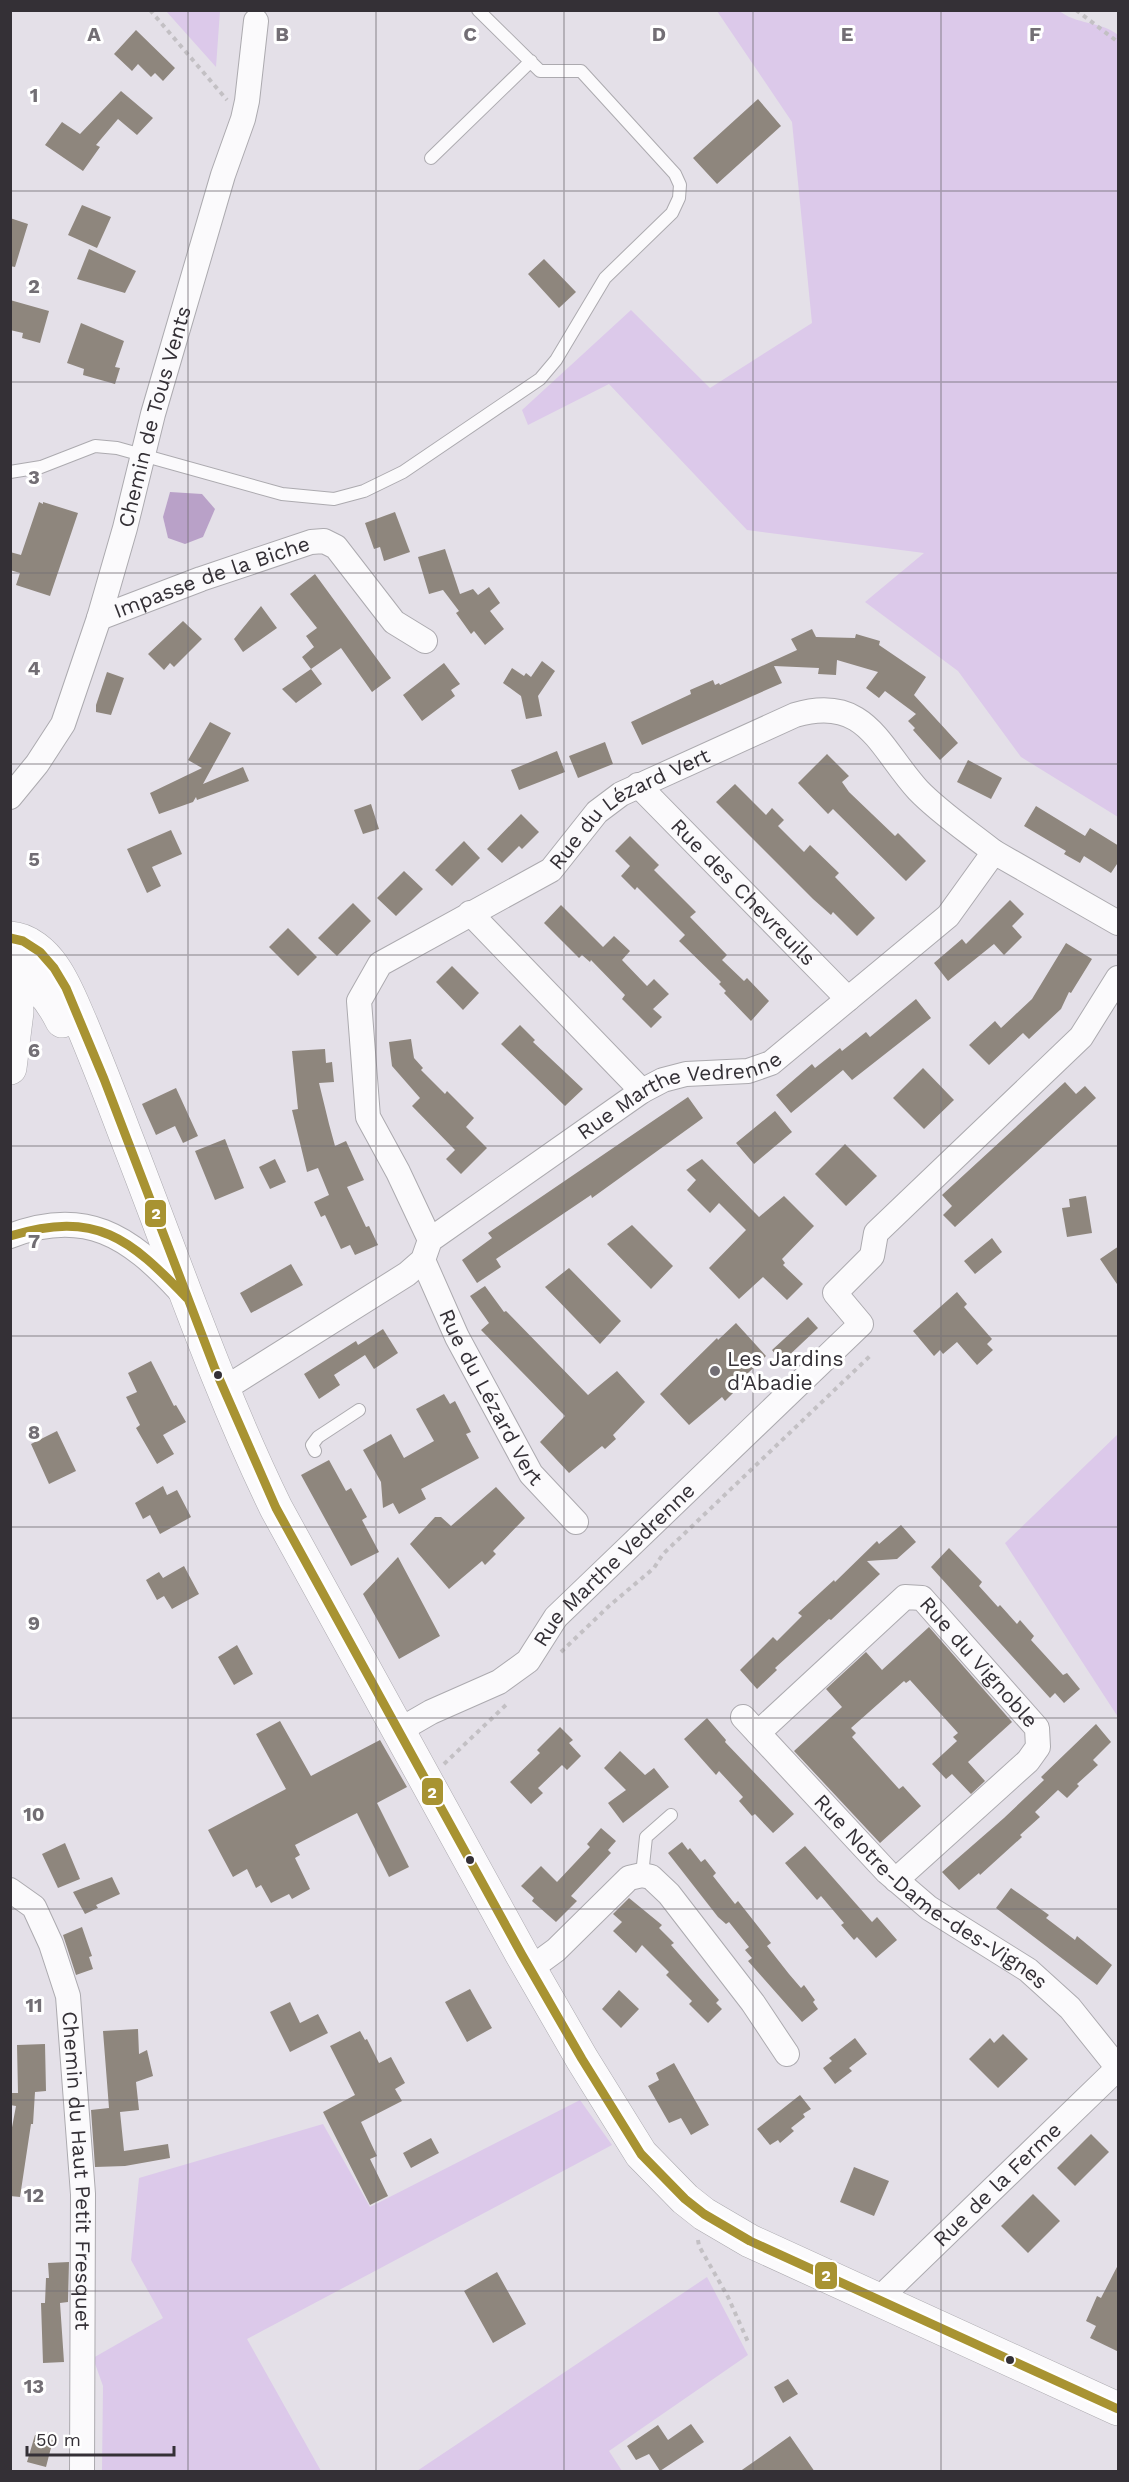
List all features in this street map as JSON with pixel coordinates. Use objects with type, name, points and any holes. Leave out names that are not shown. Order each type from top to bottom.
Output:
[{"type":"street","name":"Chemin de Tous Vents","points":[[10,797],[37,764],[63,724],[99,618],[125,528],[141,455],[223,175],[248,101],[263,16]]},
{"type":"street","name":"Impasse de la Biche","points":[[99,618],[201,579],[311,542],[324,541],[336,547],[394,622],[425,641]]},
{"type":"street","name":"Rue du Lézard Vert","points":[[576,1522],[531,1474],[457,1337],[398,1172],[368,1117],[360,1001],[380,964],[551,870],[597,812],[638,785],[795,715],[814,710],[838,711],[854,718],[876,734],[919,790],[993,852]]},
{"type":"street","name":"Rue des Chevreuils","points":[[638,785],[848,999]]},
{"type":"street","points":[[993,852],[1119,923]]},
{"type":"street","name":"Rue Marthe Vedrenne","points":[[224,1389],[407,1274],[427,1250],[642,1091],[663,1080],[686,1074],[748,1071],[771,1063],[948,916],[993,852]]},
{"type":"street","points":[[471,913],[642,1091]]},
{"type":"street","points":[[10,1068],[17,1012],[12,948]]},
{"type":"street","points":[[12,948],[34,982],[53,1002],[153,1205],[251,1457],[282,1518],[530,1969],[641,2154],[664,2179],[704,2214],[750,2241],[1119,2409]]},
{"type":"street","name":"Rue Marthe Vedrenne","points":[[398,1731],[431,1712],[499,1682],[528,1661],[556,1617],[861,1324],[835,1293],[872,1256],[876,1233],[1081,1037],[1119,978]]},
{"type":"street","points":[[10,1236],[44,1225],[70,1223],[100,1230],[122,1241],[151,1262],[188,1299]]},
{"type":"street","name":"Rue du Vignoble","points":[[750,1725],[905,1597],[922,1599],[1037,1728],[1038,1747],[1019,1769],[896,1880]]},
{"type":"street","name":"Rue Notre-Dame-des-Vignes","points":[[750,1725],[896,1880],[929,1908],[1028,1970],[1070,2008],[1118,2068]]},
{"type":"street","points":[[530,1969],[556,1950],[629,1878],[642,1875],[651,1877],[669,1894],[753,2003],[787,2054]]},
{"type":"street","name":"Chemin du Haut Petit Fresquet","points":[[10,1890],[34,1907],[51,1944],[68,1996],[83,2194],[81,2472]]},
{"type":"street","name":"Rue de la Ferme","points":[[878,2300],[1118,2068]]},
{"type":"lane","points":[[10,472],[41,467],[95,446],[117,448],[282,494],[334,499],[364,491],[403,472],[540,379],[556,360],[604,278],[672,213],[679,198],[680,185],[675,174],[581,71],[540,71],[478,10]]},
{"type":"lane","points":[[431,158],[531,61]]},
{"type":"lane","points":[[315,1451],[312,1445],[318,1437],[359,1410]]},
{"type":"lane","points":[[642,1875],[646,1837],[671,1815]]},
{"type":"path","points":[[150,10],[243,119]]},
{"type":"path","points":[[1076,10],[1119,42]]},
{"type":"path","points":[[559,1654],[609,1606],[654,1568],[663,1554],[870,1356]]},
{"type":"path","points":[[426,1781],[509,1702]]},
{"type":"path","points":[[704,2214],[697,2232],[699,2246],[728,2297],[749,2344]]},
{"type":"shaded area","points":[[1058,10],[1073,18],[1104,27],[1118,35],[1118,817],[1021,757],[958,671],[865,602],[924,553],[747,530],[609,384],[528,425],[522,410],[631,310],[710,388],[812,323],[792,122],[717,11]]},
{"type":"shaded area","points":[[166,11],[220,11],[216,67]]},
{"type":"shaded area","points":[[170,492],[202,494],[215,509],[203,537],[185,544],[168,538],[163,517]]},
{"type":"shaded area","points":[[1118,1434],[1118,1717],[1005,1543]]},
{"type":"shaded area","points":[[580,2100],[612,2145],[247,2339],[321,2471],[102,2471],[103,2386],[93,2358],[163,2318],[131,2260],[139,2178],[323,2124],[370,2207]]},
{"type":"shaded area","points":[[707,2277],[748,2355],[609,2451],[622,2471],[417,2471]]},
{"type":"building","points":[[136,30],[175,68],[163,81],[155,73],[151,77],[138,64],[132,71],[114,54]]},
{"type":"building","points":[[121,91],[153,118],[137,135],[118,119],[96,145],[100,147],[83,171],[45,145],[62,122],[80,134]]},
{"type":"building","points":[[758,99],[781,126],[717,184],[693,158]]},
{"type":"building","points":[[82,205],[111,217],[97,248],[68,235]]},
{"type":"building","points":[[10,218],[28,224],[15,267],[10,266]]},
{"type":"building","points":[[89,249],[136,271],[125,293],[77,279]]},
{"type":"building","points":[[544,259],[576,292],[559,308],[528,274]]},
{"type":"building","points":[[10,300],[49,311],[40,343],[22,338],[23,333],[10,330]]},
{"type":"building","points":[[81,323],[124,341],[115,367],[120,368],[115,384],[83,375],[84,369],[67,363]]},
{"type":"building","points":[[39,502],[78,513],[50,596],[16,585],[20,573],[10,570],[10,552],[21,555]]},
{"type":"building","points":[[395,512],[410,552],[384,561],[380,547],[374,549],[365,523]]},
{"type":"building","points":[[445,549],[460,594],[473,589],[478,595],[489,587],[500,603],[490,611],[504,629],[485,645],[474,631],[471,634],[456,613],[459,611],[443,590],[429,594],[418,557]]},
{"type":"building","points":[[315,574],[391,678],[372,692],[341,648],[311,669],[302,657],[314,647],[306,636],[317,628],[290,594]]},
{"type":"building","points":[[261,606],[277,628],[243,652],[234,639]]},
{"type":"building","points":[[183,621],[202,639],[174,667],[170,663],[164,670],[148,654]]},
{"type":"building","points":[[812,629],[816,637],[855,638],[856,634],[880,641],[879,645],[926,677],[914,695],[958,743],[940,760],[913,730],[915,728],[908,721],[916,714],[885,691],[879,698],[866,688],[878,672],[837,660],[836,675],[818,674],[819,668],[774,666],[782,683],[642,745],[631,722],[691,694],[690,690],[713,680],[715,685],[719,683],[720,685],[797,650],[791,639]]},
{"type":"building","points":[[542,661],[555,671],[538,696],[542,716],[526,719],[521,696],[503,683],[512,668],[524,676],[526,673],[531,677]]},
{"type":"building","points":[[444,663],[460,684],[451,690],[455,696],[422,721],[403,695]]},
{"type":"building","points":[[311,669],[322,684],[296,703],[282,689]]},
{"type":"building","points":[[107,672],[124,678],[111,715],[96,712],[96,705]]},
{"type":"building","points":[[210,722],[231,733],[203,784],[243,767],[249,781],[197,800],[196,797],[193,802],[159,814],[150,793],[202,768],[188,760]]},
{"type":"building","points":[[605,742],[613,764],[578,778],[569,756]]},
{"type":"building","points":[[557,751],[565,772],[519,790],[511,770]]},
{"type":"building","points":[[827,754],[849,776],[842,782],[849,792],[895,836],[898,833],[926,861],[906,881],[833,809],[828,814],[798,783]]},
{"type":"building","points":[[968,760],[1002,778],[991,799],[957,782]]},
{"type":"building","points":[[735,784],[766,815],[772,808],[784,820],[778,826],[804,852],[810,845],[839,873],[835,877],[875,918],[857,936],[833,912],[831,915],[813,899],[716,802]]},
{"type":"building","points":[[371,804],[379,829],[363,834],[354,810]]},
{"type":"building","points":[[1036,806],[1085,836],[1090,828],[1119,846],[1119,861],[1111,873],[1084,856],[1080,863],[1064,854],[1066,851],[1024,826]]},
{"type":"building","points":[[521,814],[539,832],[522,849],[519,846],[502,863],[487,849]]},
{"type":"building","points":[[171,830],[182,854],[152,867],[161,886],[147,893],[127,849]]},
{"type":"building","points":[[630,836],[659,865],[654,870],[696,912],[690,917],[727,955],[722,960],[744,981],[747,978],[769,1001],[751,1021],[724,993],[726,991],[719,984],[721,982],[679,941],[685,935],[637,887],[635,890],[621,876],[630,866],[615,851]]},
{"type":"building","points":[[464,841],[480,858],[452,886],[435,870]]},
{"type":"building","points":[[404,871],[423,889],[396,916],[377,898]]},
{"type":"building","points":[[1010,900],[1024,914],[1012,926],[1022,937],[1004,955],[994,944],[948,981],[934,963],[962,939],[966,944]]},
{"type":"building","points":[[353,903],[371,921],[337,956],[318,938]]},
{"type":"building","points":[[561,905],[603,947],[614,936],[630,951],[622,960],[647,986],[654,979],[669,994],[653,1009],[662,1017],[651,1028],[622,999],[625,995],[591,960],[590,962],[582,955],[579,958],[544,923]]},
{"type":"building","points":[[288,928],[317,957],[298,976],[269,947]]},
{"type":"building","points":[[1066,943],[1092,959],[1071,993],[1069,992],[1061,1009],[1029,1039],[1023,1033],[989,1065],[969,1045],[995,1021],[1001,1028],[1032,999]]},
{"type":"building","points":[[452,966],[479,993],[463,1010],[436,982]]},
{"type":"building","points":[[916,999],[931,1018],[852,1080],[843,1070],[791,1113],[776,1095],[812,1064],[815,1068],[840,1048],[842,1051],[866,1032],[870,1037]]},
{"type":"building","points":[[520,1025],[535,1040],[533,1042],[583,1089],[565,1106],[501,1044]]},
{"type":"building","points":[[411,1039],[414,1058],[423,1068],[421,1070],[445,1094],[447,1091],[474,1118],[466,1127],[487,1148],[461,1174],[446,1159],[455,1150],[412,1106],[420,1098],[392,1066],[389,1042]]},
{"type":"building","points":[[325,1049],[326,1063],[332,1062],[334,1082],[319,1083],[329,1124],[335,1146],[346,1141],[364,1180],[347,1187],[366,1227],[369,1226],[378,1245],[355,1255],[350,1245],[341,1249],[325,1215],[321,1217],[314,1202],[329,1195],[318,1168],[307,1172],[292,1110],[298,1109],[292,1051]]},
{"type":"building","points":[[923,1068],[954,1100],[924,1129],[893,1098]]},
{"type":"building","points":[[1065,1082],[1076,1094],[1085,1086],[1096,1098],[955,1227],[943,1215],[952,1206],[942,1195]]},
{"type":"building","points":[[176,1088],[198,1136],[183,1143],[175,1126],[156,1135],[142,1104]]},
{"type":"building","points":[[688,1097],[703,1118],[592,1198],[591,1195],[496,1259],[501,1267],[477,1283],[462,1260],[492,1238],[488,1233]]},
{"type":"building","points":[[775,1111],[792,1132],[754,1164],[736,1143]]},
{"type":"building","points":[[225,1139],[244,1188],[215,1200],[195,1151]]},
{"type":"building","points":[[845,1144],[877,1176],[846,1206],[815,1174]]},
{"type":"building","points":[[275,1159],[286,1182],[270,1189],[259,1167]]},
{"type":"building","points":[[702,1159],[759,1217],[784,1196],[814,1226],[782,1259],[785,1263],[783,1265],[803,1284],[787,1300],[763,1277],[739,1299],[709,1268],[746,1230],[719,1203],[710,1213],[687,1190],[696,1180],[686,1170]]},
{"type":"building","points":[[1086,1196],[1092,1233],[1067,1237],[1062,1208],[1070,1207],[1069,1199]]},
{"type":"building","points":[[632,1225],[673,1266],[651,1289],[607,1244]]},
{"type":"building","points":[[992,1238],[1002,1252],[975,1274],[964,1261]]},
{"type":"building","points":[[1119,1246],[1119,1287],[1100,1259]]},
{"type":"building","points":[[291,1264],[303,1285],[251,1313],[240,1293]]},
{"type":"building","points":[[569,1268],[621,1321],[600,1344],[545,1287]]},
{"type":"building","points":[[485,1286],[504,1312],[506,1311],[588,1395],[617,1371],[645,1402],[613,1435],[616,1439],[605,1449],[602,1446],[569,1473],[540,1442],[565,1416],[481,1330],[489,1323],[470,1296]]},
{"type":"building","points":[[957,1292],[967,1304],[964,1307],[992,1339],[987,1344],[993,1350],[977,1365],[957,1342],[943,1354],[940,1350],[934,1356],[913,1331]]},
{"type":"building","points":[[808,1317],[818,1328],[782,1362],[772,1350]]},
{"type":"building","name":"Les Jardins d'Abadie","points":[[736,1323],[766,1356],[733,1387],[736,1390],[725,1401],[722,1397],[689,1425],[660,1394],[717,1338],[718,1340]]},
{"type":"building","points":[[383,1329],[398,1353],[374,1369],[365,1355],[334,1375],[340,1385],[319,1399],[304,1374],[356,1341],[358,1345]]},
{"type":"building","points":[[151,1361],[174,1406],[176,1405],[186,1422],[163,1435],[174,1454],[157,1464],[136,1428],[140,1425],[126,1397],[137,1392],[128,1373]]},
{"type":"building","points":[[444,1394],[450,1404],[455,1401],[471,1432],[466,1434],[479,1458],[421,1489],[426,1499],[399,1514],[393,1503],[383,1508],[381,1482],[363,1450],[391,1434],[404,1458],[434,1441],[416,1409]]},
{"type":"building","points":[[57,1431],[76,1471],[49,1484],[31,1444]]},
{"type":"building","points":[[329,1460],[346,1491],[351,1488],[367,1517],[362,1520],[379,1552],[351,1566],[301,1475]]},
{"type":"building","points":[[163,1486],[167,1495],[177,1490],[191,1517],[160,1534],[150,1515],[143,1519],[135,1503]]},
{"type":"building","points":[[496,1487],[525,1518],[493,1551],[496,1554],[485,1565],[482,1561],[449,1589],[410,1544],[435,1517],[441,1517],[451,1526]]},
{"type":"building","points":[[901,1525],[916,1542],[897,1559],[867,1561],[880,1574],[775,1668],[777,1670],[757,1689],[740,1670],[773,1637],[777,1641],[802,1616],[798,1613],[834,1580],[835,1582],[877,1541],[879,1544]]},
{"type":"building","points":[[949,1548],[982,1582],[979,1586],[998,1607],[1000,1605],[1017,1624],[1020,1620],[1034,1636],[1031,1640],[1063,1675],[1067,1673],[1080,1689],[1064,1703],[1055,1693],[1050,1698],[931,1567]]},
{"type":"building","points":[[398,1557],[440,1636],[399,1659],[363,1594]]},
{"type":"building","points":[[184,1566],[199,1594],[172,1609],[164,1596],[157,1600],[146,1580],[159,1572],[163,1578]]},
{"type":"building","points":[[929,1627],[1012,1722],[968,1762],[985,1781],[971,1794],[952,1774],[946,1779],[932,1764],[957,1741],[953,1737],[958,1733],[910,1680],[906,1683],[904,1681],[851,1728],[856,1733],[852,1737],[899,1789],[903,1786],[921,1806],[880,1843],[794,1751],[842,1707],[826,1689],[866,1652],[882,1670]]},
{"type":"building","points":[[237,1645],[253,1674],[234,1685],[218,1657]]},
{"type":"building","points":[[707,1718],[726,1740],[725,1742],[794,1814],[773,1833],[755,1814],[752,1816],[739,1801],[743,1797],[719,1771],[716,1775],[684,1739]]},
{"type":"building","points":[[280,1721],[311,1776],[380,1740],[407,1787],[377,1803],[409,1867],[389,1877],[357,1813],[295,1845],[300,1855],[295,1858],[310,1889],[292,1899],[289,1894],[271,1903],[261,1885],[256,1888],[247,1869],[233,1877],[208,1830],[286,1789],[256,1734]]},
{"type":"building","points":[[1096,1724],[1111,1742],[1093,1760],[1098,1765],[1077,1784],[1079,1786],[1067,1798],[1058,1790],[1035,1812],[1040,1817],[1020,1835],[1022,1837],[980,1875],[979,1873],[959,1890],[942,1872],[1044,1780],[1041,1777]]},
{"type":"building","points":[[560,1727],[573,1740],[569,1743],[581,1756],[567,1770],[562,1765],[538,1788],[543,1793],[531,1804],[510,1782],[540,1753],[537,1750]]},
{"type":"building","points":[[620,1751],[645,1775],[654,1768],[669,1787],[623,1823],[608,1803],[626,1790],[604,1768]]},
{"type":"building","points":[[601,1828],[616,1841],[608,1850],[611,1853],[571,1896],[577,1901],[556,1922],[532,1901],[534,1898],[521,1886],[541,1866],[557,1882],[590,1847],[587,1844]]},
{"type":"building","points":[[682,1842],[701,1862],[705,1859],[716,1873],[713,1876],[735,1904],[738,1901],[771,1943],[767,1946],[801,1988],[804,1985],[815,2000],[813,2002],[818,2009],[802,2022],[748,1961],[752,1958],[745,1950],[749,1947],[729,1922],[726,1924],[718,1917],[668,1853]]},
{"type":"building","points":[[65,1843],[80,1879],[58,1888],[42,1854]]},
{"type":"building","points":[[805,1846],[872,1922],[877,1917],[897,1940],[876,1958],[857,1937],[854,1940],[841,1925],[844,1923],[821,1896],[817,1900],[785,1863]]},
{"type":"building","points":[[112,1877],[120,1894],[96,1905],[98,1908],[85,1914],[73,1892]]},
{"type":"building","points":[[1011,1888],[1049,1915],[1046,1918],[1075,1940],[1077,1936],[1112,1965],[1097,1985],[996,1908]]},
{"type":"building","points":[[629,1898],[662,1925],[659,1928],[674,1943],[671,1945],[719,2000],[716,2003],[722,2009],[708,2023],[689,2004],[692,2001],[666,1975],[669,1972],[642,1945],[636,1953],[613,1931],[622,1922],[613,1914]]},
{"type":"building","points":[[82,1927],[92,1956],[89,1957],[93,1969],[76,1975],[63,1935]]},
{"type":"building","points":[[470,1989],[492,2028],[467,2042],[445,2002]]},
{"type":"building","points":[[619,1990],[639,2009],[621,2028],[602,2009]]},
{"type":"building","points":[[290,2002],[300,2023],[318,2014],[328,2033],[290,2052],[270,2012]]},
{"type":"building","points":[[138,2029],[139,2054],[147,2050],[153,2076],[136,2082],[139,2110],[120,2112],[124,2151],[168,2144],[170,2158],[125,2166],[95,2167],[91,2110],[109,2108],[103,2031]]},
{"type":"building","points":[[360,2031],[365,2040],[367,2039],[379,2063],[391,2057],[405,2083],[395,2089],[402,2101],[361,2122],[377,2156],[370,2159],[388,2196],[370,2205],[323,2112],[355,2095],[330,2046]]},
{"type":"building","points":[[1003,2034],[1028,2059],[998,2088],[969,2059],[990,2038],[994,2043]]},
{"type":"building","points":[[855,2038],[867,2054],[849,2068],[852,2071],[835,2084],[823,2068],[832,2061],[829,2058]]},
{"type":"building","points":[[45,2044],[46,2091],[35,2092],[33,2124],[31,2124],[20,2197],[10,2196],[10,2138],[16,2106],[10,2105],[10,2093],[18,2093],[17,2045]]},
{"type":"building","points":[[674,2063],[709,2125],[691,2135],[681,2118],[669,2123],[648,2086],[659,2080],[656,2073]]},
{"type":"building","points":[[800,2095],[811,2109],[803,2114],[805,2117],[791,2128],[794,2131],[780,2143],[778,2140],[770,2145],[757,2129]]},
{"type":"building","points":[[1091,2134],[1109,2152],[1075,2186],[1057,2168]]},
{"type":"building","points":[[431,2138],[439,2153],[411,2168],[403,2153]]},
{"type":"building","points":[[854,2167],[889,2181],[874,2216],[840,2202]]},
{"type":"building","points":[[1033,2194],[1060,2221],[1028,2253],[1001,2226]]},
{"type":"building","points":[[69,2262],[68,2302],[60,2303],[64,2362],[43,2363],[41,2303],[45,2303],[46,2278],[49,2278],[48,2263]]},
{"type":"building","points":[[1119,2263],[1119,2352],[1090,2338],[1096,2326],[1086,2321],[1097,2296],[1101,2298]]},
{"type":"building","points":[[497,2272],[526,2324],[493,2343],[464,2291]]},
{"type":"building","points":[[788,2379],[798,2394],[783,2403],[774,2387]]},
{"type":"building","points":[[691,2424],[704,2442],[660,2471],[649,2454],[636,2460],[627,2446],[658,2425],[668,2440]]},
{"type":"building","points":[[35,2435],[53,2440],[46,2467],[27,2462]]},
{"type":"building","points":[[790,2436],[815,2472],[739,2472],[762,2456]]},
{"type":"transit line","name":"2","points":[[10,938],[23,941],[40,952],[54,968],[66,988],[104,1079],[215,1369],[276,1508],[522,1955],[582,2059],[641,2154],[685,2199],[704,2214],[750,2241],[1118,2409]]},
{"type":"transit line","name":"2","points":[[10,1236],[66,1226],[89,1228],[109,1235],[147,1259],[187,1298]]},
{"type":"place","name":"Les Jardins d'Abadie","points":[[715,1371]]}]
